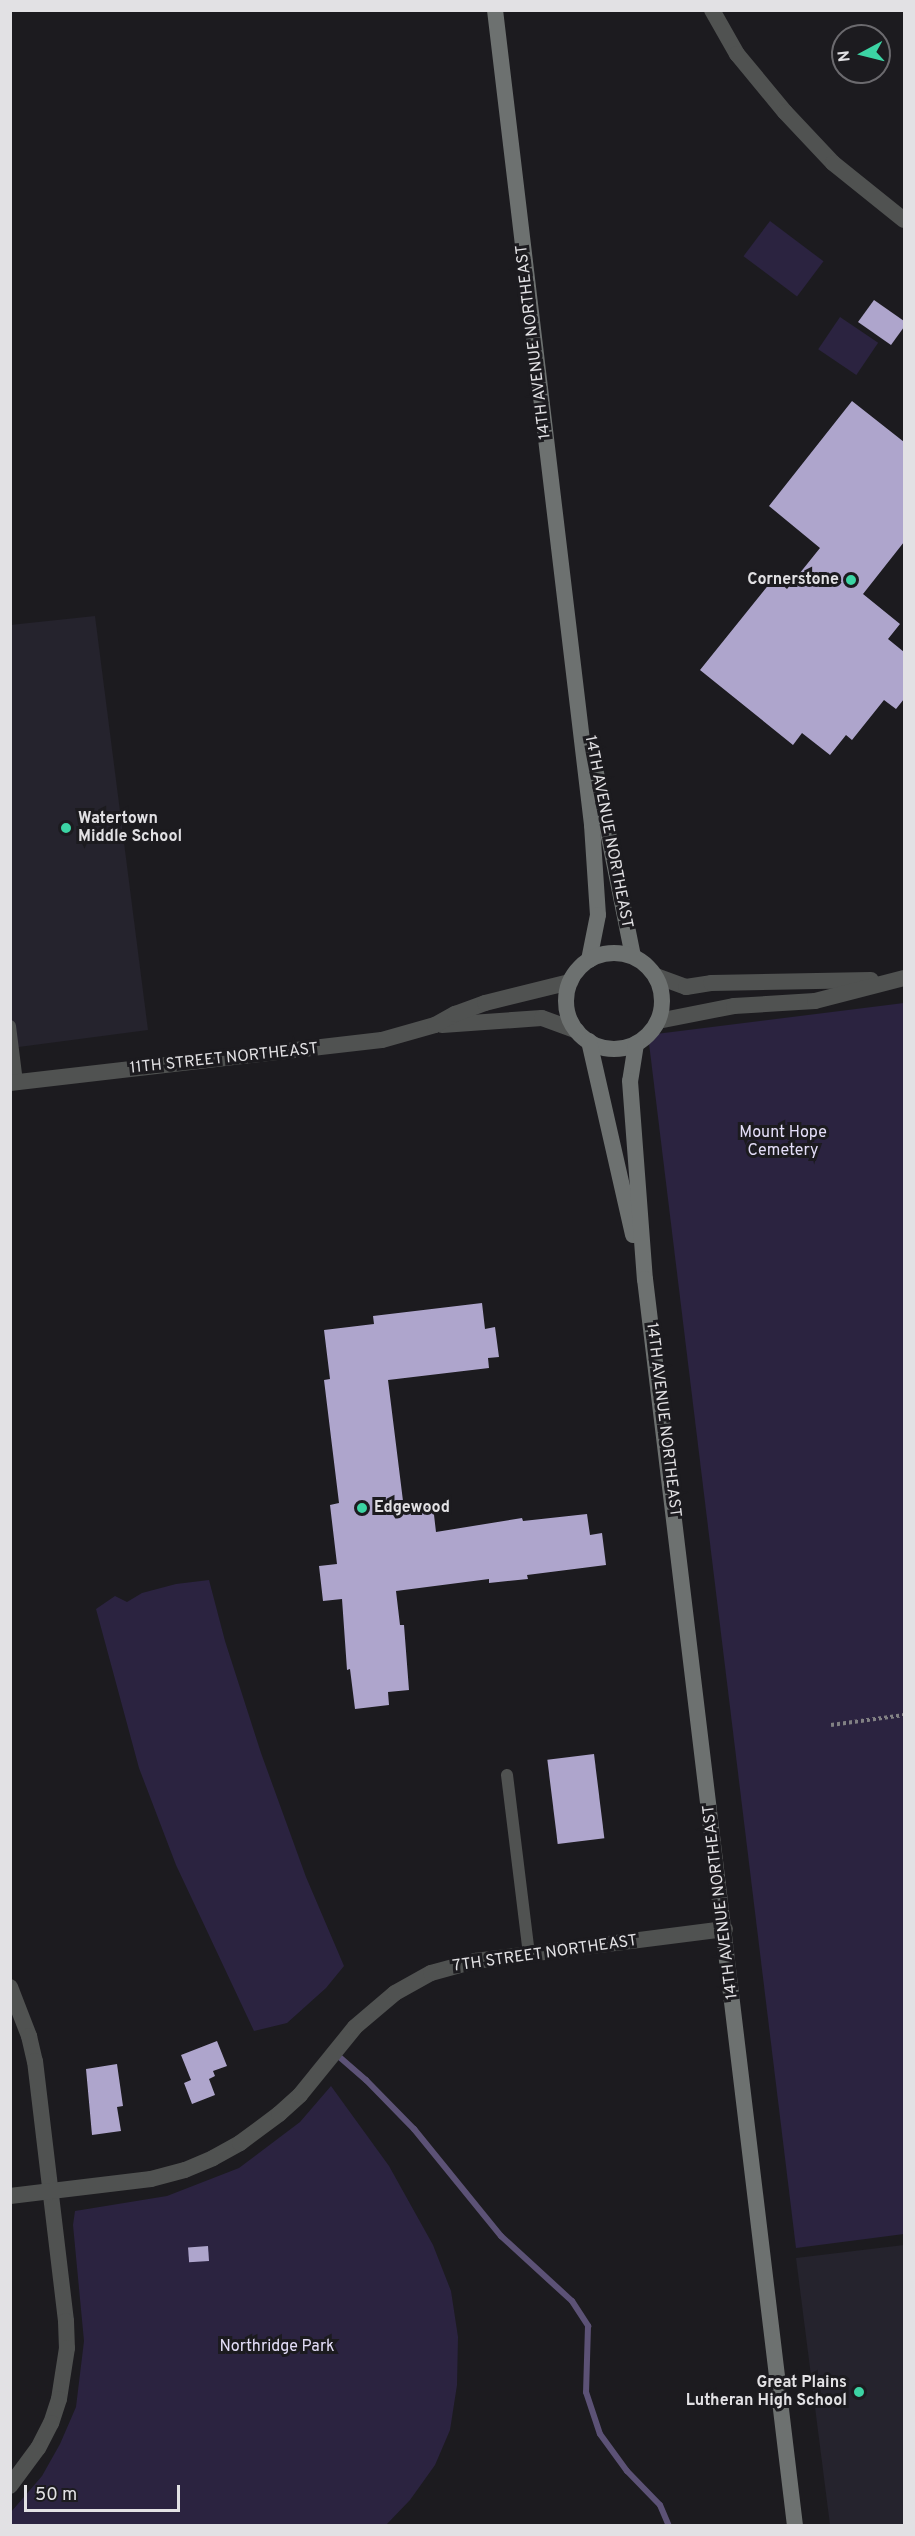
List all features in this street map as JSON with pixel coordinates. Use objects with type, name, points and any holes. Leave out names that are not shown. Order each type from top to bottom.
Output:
[{"type":"main road","name":"14TH AVENUE NORTHEAST","points":[[495,10],[592,825],[598,915],[589,960]]},
{"type":"main road","name":"14TH AVENUE NORTHEAST","points":[[573,674],[603,796],[633,956]]},
{"type":"main road","points":[[618,952],[633,956],[647,964],[656,976],[662,991],[663,1006],[658,1021],[649,1034],[636,1044],[612,1048],[583,1036],[567,1007],[570,982],[578,969],[589,960],[603,954],[618,952]]},
{"type":"main road","name":"14TH AVENUE NORTHEAST","points":[[583,1036],[645,1280]]},
{"type":"main road","name":"14TH AVENUE NORTHEAST","points":[[636,1044],[630,1082],[645,1280],[725,1929],[795,2526]]},
{"type":"street","points":[[712,10],[737,54],[785,112],[833,163],[904,220]]},
{"type":"street","points":[[656,976],[686,987],[711,983],[899,979]]},
{"type":"street","points":[[658,1021],[734,1006],[815,1001],[899,979]]},
{"type":"street","name":"11TH STREET NORTHEAST","points":[[435,1025],[455,1014],[485,1003],[570,982]]},
{"type":"street","name":"11TH STREET NORTHEAST","points":[[14,1082],[295,1052],[382,1040],[435,1025],[542,1018],[583,1036]]},
{"type":"street","name":"7TH STREET NORTHEAST","points":[[10,2196],[162,2177],[213,2158],[240,2143],[279,2114],[300,2095],[355,2027],[395,1993],[431,1973],[452,1966],[529,1954],[725,1929]]},
{"type":"street","points":[[10,1987],[29,2036],[35,2061],[66,2321],[64,2372],[51,2423],[38,2448],[10,2486]]},
{"type":"lane","points":[[10,1026],[14,1082]]},
{"type":"lane","points":[[507,1775],[529,1954]]},
{"type":"path","points":[[831,1725],[904,1716]]},
{"type":"shaded area","name":"Watertown Middle School","points":[[95,616],[148,1030],[11,1048],[10,625]]},
{"type":"shaded area","name":"Great Plains Lutheran High School","points":[[904,2245],[904,2525],[830,2525],[796,2258]]},
{"type":"green space","points":[[770,221],[824,261],[797,296],[744,256]]},
{"type":"green space","points":[[840,317],[878,343],[856,375],[818,349]]},
{"type":"green space","name":"Mount Hope Cemetery","points":[[904,1003],[904,2234],[796,2248],[648,1035]]},
{"type":"green space","points":[[209,1580],[225,1641],[261,1753],[306,1877],[344,1966],[326,1988],[287,2023],[254,2031],[176,1865],[139,1768],[96,1609],[115,1596],[127,1602],[142,1593],[176,1584]]},
{"type":"green space","name":"Northridge Park","points":[[331,2086],[389,2166],[433,2245],[451,2291],[458,2337],[457,2385],[450,2430],[435,2465],[410,2500],[386,2525],[11,2526],[11,2512],[42,2476],[60,2444],[76,2407],[84,2341],[73,2225],[75,2211],[167,2196],[239,2168],[300,2122]]},
{"type":"building","points":[[874,300],[904,321],[904,327],[891,345],[858,322]]},
{"type":"building","name":"Cornerstone","points":[[852,401],[904,442],[904,542],[863,594],[900,624],[888,639],[904,652],[904,699],[896,709],[884,700],[852,740],[846,735],[830,755],[802,733],[793,745],[700,670],[774,578],[787,589],[820,548],[769,506]]},
{"type":"building","name":"Edgewood","points":[[482,1303],[485,1329],[495,1327],[499,1357],[488,1358],[489,1368],[388,1380],[404,1509],[433,1506],[436,1532],[522,1518],[523,1521],[587,1514],[590,1535],[602,1533],[606,1565],[527,1575],[528,1579],[489,1583],[489,1579],[396,1591],[400,1625],[404,1625],[409,1690],[388,1692],[389,1705],[355,1709],[350,1669],[347,1670],[342,1599],[323,1601],[319,1566],[337,1564],[330,1505],[339,1503],[324,1380],[330,1379],[324,1330],[374,1324],[373,1316]]},
{"type":"building","points":[[594,1754],[604,1838],[558,1844],[547,1760]]},
{"type":"building","points":[[217,2041],[227,2066],[213,2071],[215,2076],[209,2079],[215,2095],[192,2104],[184,2083],[191,2080],[181,2055]]},
{"type":"building","points":[[117,2064],[123,2106],[117,2107],[121,2131],[92,2135],[86,2069]]},
{"type":"building","points":[[208,2246],[209,2261],[189,2262],[188,2247]]},
{"type":"waterway","points":[[336,2054],[366,2080],[414,2129],[501,2236],[572,2301],[588,2326],[586,2392],[600,2434],[627,2471],[660,2505],[669,2526]]},
{"type":"place","name":"Cornerstone","points":[[851,580]]},
{"type":"place","name":"Watertown Middle School","points":[[66,828]]},
{"type":"place","name":"Edgewood","points":[[362,1508]]},
{"type":"place","name":"Great Plains Lutheran High School","points":[[859,2392]]}]
